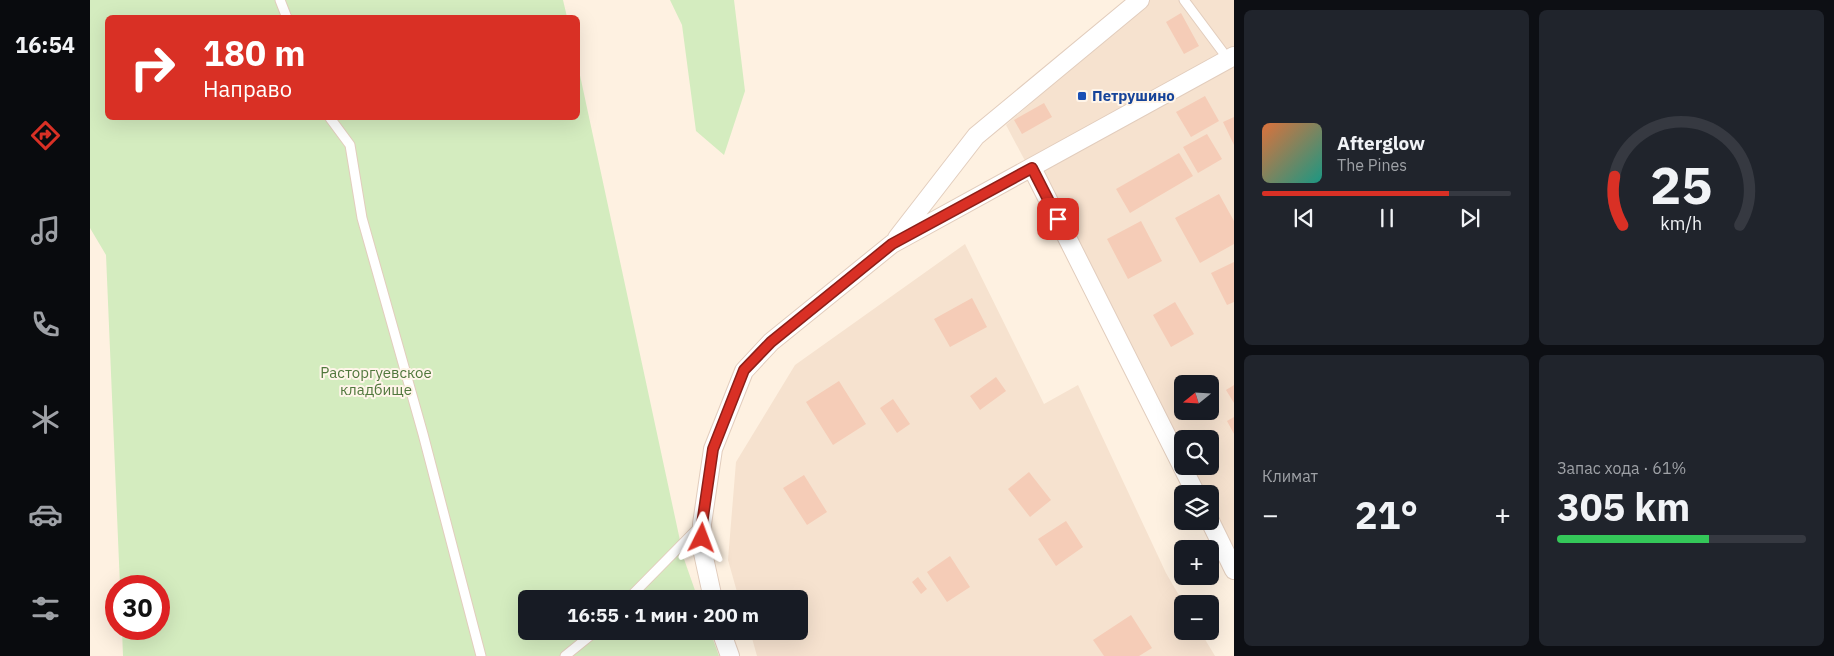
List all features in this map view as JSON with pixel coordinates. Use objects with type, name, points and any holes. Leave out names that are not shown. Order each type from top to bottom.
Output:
[{"type":"street","points":[[892,244],[976,136],[1140,0]]},
{"type":"street","points":[[711,590],[703,553],[702,524],[713,449],[744,370],[771,342],[892,244],[1231,57]]},
{"type":"street","points":[[1032,168],[1191,485]]},
{"type":"street","points":[[1214,530],[1234,570]]},
{"type":"street","points":[[724,640],[730,656]]},
{"type":"lane","points":[[280,0],[286,15]]},
{"type":"lane","points":[[1184,0],[1231,57]]},
{"type":"lane","points":[[331,120],[350,145],[362,218],[423,434],[481,656]]},
{"type":"lane","points":[[637,590],[702,524]]},
{"type":"lane","points":[[565,656],[585,640]]},
{"type":"shaded area","points":[[1147,0],[1234,0],[1234,553],[1219,525],[1219,485],[1198,485],[1192,475],[1219,475],[1219,430],[1174,430],[1174,442],[1006,125]]},
{"type":"shaded area","points":[[965,244],[1044,404],[1078,385],[1166,573],[1179,595],[1174,595],[1174,640],[1205,640],[1215,656],[757,656],[753,640],[808,640],[808,590],[736,590],[728,560],[736,462],[795,365]]},
{"type":"green space","name":"Расторгуевское кладбище","points":[[90,0],[563,0],[567,15],[105,15],[105,120],[580,120],[580,75],[684,559],[695,590],[518,590],[518,640],[713,640],[719,656],[123,656],[122,640],[170,640],[170,575],[120,575],[106,255],[90,228]]},
{"type":"green space","points":[[670,0],[734,0],[745,91],[724,155],[696,131],[682,25]]},
{"type":"building","points":[[1181,13],[1199,46],[1184,54],[1166,22]]},
{"type":"building","points":[[1205,96],[1219,121],[1191,137],[1176,112]]},
{"type":"building","points":[[1044,103],[1052,117],[1022,134],[1014,120]]},
{"type":"building","points":[[1234,117],[1234,145],[1223,122]]},
{"type":"building","points":[[1207,134],[1222,159],[1198,173],[1183,147]]},
{"type":"building","points":[[1179,153],[1193,176],[1130,213],[1116,189]]},
{"type":"building","points":[[1219,194],[1234,221],[1234,244],[1200,263],[1175,218]]},
{"type":"building","points":[[1141,221],[1162,261],[1128,279],[1107,239]]},
{"type":"building","points":[[1234,262],[1234,302],[1227,305],[1211,273]]},
{"type":"building","points":[[972,298],[987,327],[950,347],[934,319]]},
{"type":"building","points":[[1175,302],[1194,334],[1171,347],[1153,315]]},
{"type":"building","points":[[996,377],[1006,391],[980,410],[970,396]]},
{"type":"building","points":[[839,381],[866,424],[833,445],[806,402]]},
{"type":"building","points":[[1234,385],[1234,403],[1226,390]]},
{"type":"building","points":[[893,399],[910,424],[897,433],[880,408]]},
{"type":"building","points":[[1234,417],[1234,434],[1227,421]]},
{"type":"building","points":[[1029,472],[1051,500],[1030,517],[1008,489]]},
{"type":"building","points":[[804,475],[827,512],[807,525],[783,488]]},
{"type":"building","points":[[1066,521],[1083,547],[1056,566],[1038,539]]},
{"type":"building","points":[[950,556],[970,587],[947,602],[927,572]]},
{"type":"building","points":[[918,577],[927,589],[921,594],[912,582]]},
{"type":"building","points":[[1131,615],[1152,648],[1139,656],[1104,656],[1093,640]]},
{"type":"place","name":"Петрушино","points":[[1082,96]]},
{"type":"route","points":[[702,538],[702,524],[713,449],[744,370],[771,342],[892,244],[1032,168],[1058,219]]}]
